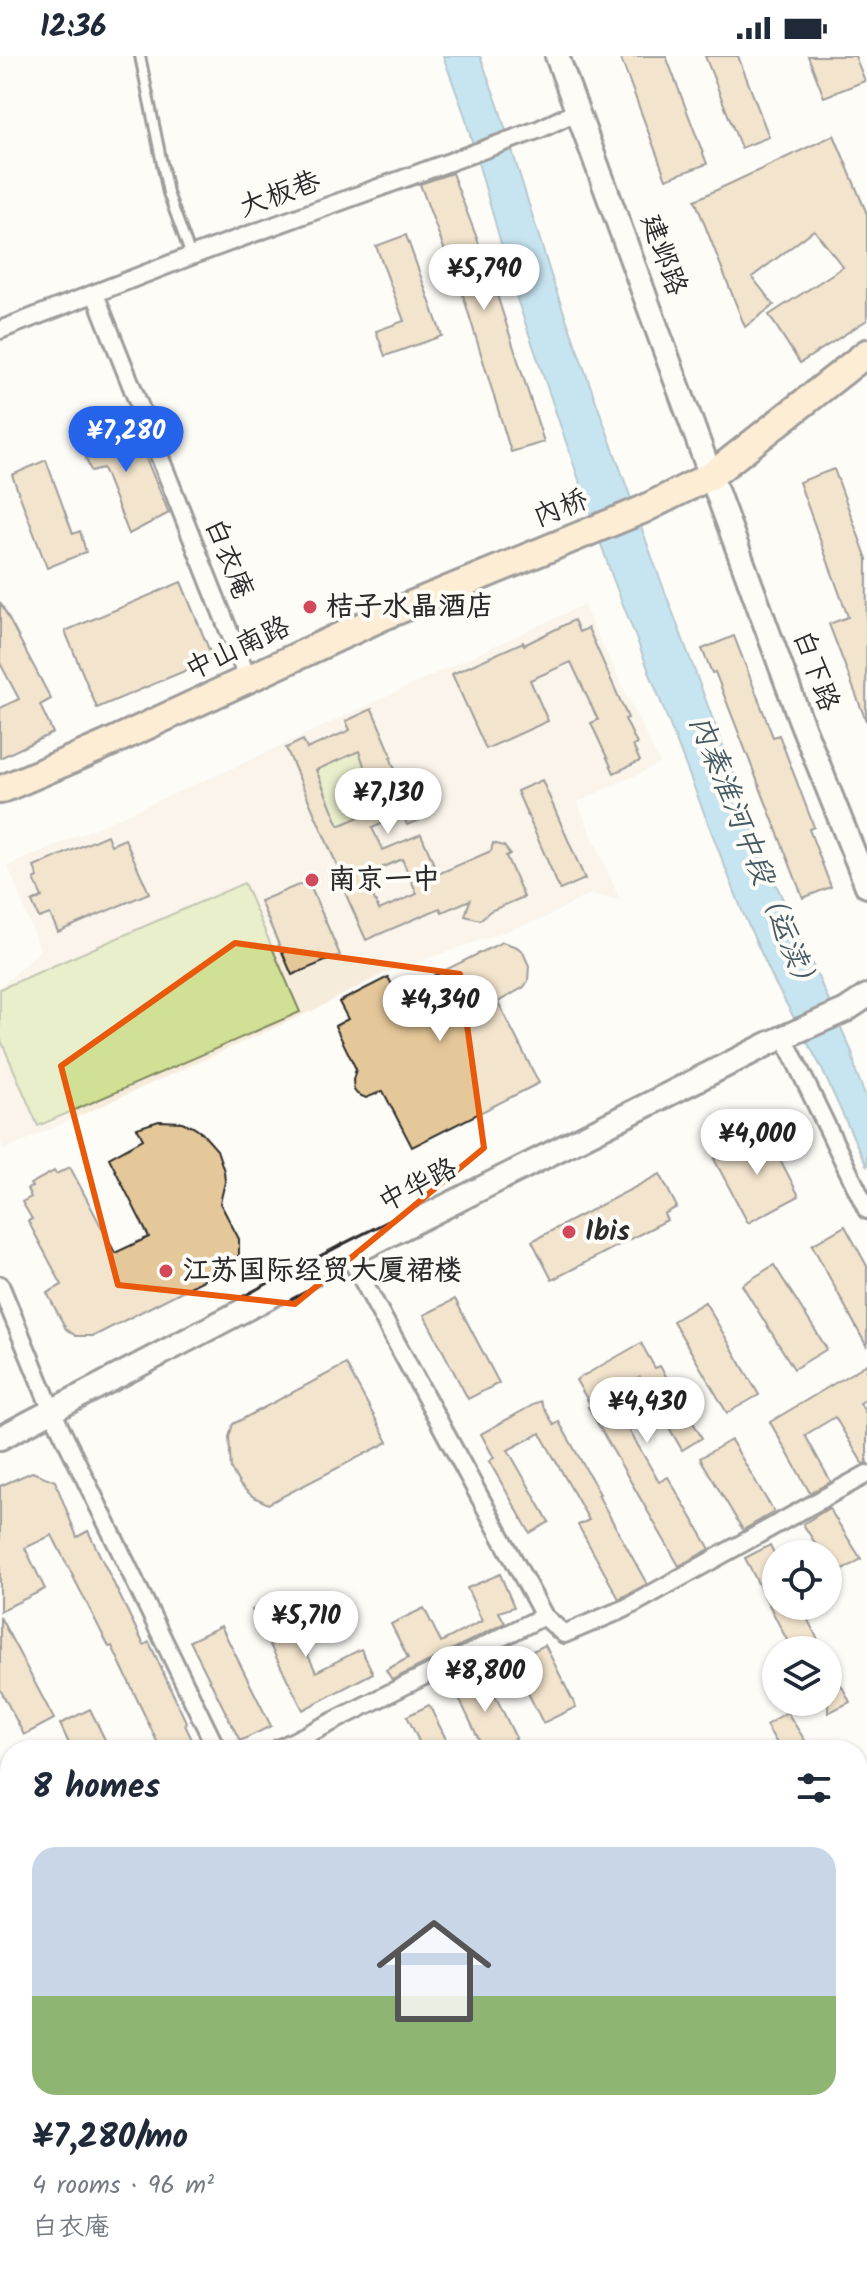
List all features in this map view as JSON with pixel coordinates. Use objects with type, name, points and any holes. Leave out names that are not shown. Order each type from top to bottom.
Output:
[{"type":"main road","name":"建邺路","points":[[557,56],[712,475]]},
{"type":"main road","points":[[712,475],[867,352]]},
{"type":"main road","name":"白下路","points":[[712,475],[800,719],[867,886]]},
{"type":"main road","name":"中华路","points":[[0,1438],[349,1255],[768,1044],[846,1010],[867,996]]},
{"type":"street","name":"大板巷","points":[[0,330],[191,256],[540,129],[578,111]]},
{"type":"street","name":"白衣庵","points":[[95,294],[242,664]]},
{"type":"street","points":[[790,1050],[867,1210]]},
{"type":"street","points":[[349,1255],[544,1616],[564,1634],[626,1608],[867,1474]]},
{"type":"street","points":[[0,1285],[52,1411],[212,1740]]},
{"type":"street","points":[[296,1740],[544,1616]]},
{"type":"lane","points":[[140,56],[168,193],[191,256]]},
{"type":"lane","points":[[0,790],[103,746],[384,616],[642,510],[712,475]]},
{"type":"highlighted area","points":[[235,943],[460,974],[484,1148],[295,1304],[118,1285],[61,1066]]},
{"type":"shaded area","name":"南京一中","points":[[583,605],[660,764],[577,802],[620,900],[590,894],[544,918],[385,973],[316,1009],[4,1150],[0,1140],[0,988],[40,950],[8,866],[231,769]]},
{"type":"green space","points":[[359,751],[379,808],[339,826],[316,770]]},
{"type":"green space","points":[[244,883],[300,1012],[38,1126],[0,1038],[0,989]]},
{"type":"water","name":"内秦淮河中段（运渎）","points":[[443,56],[480,56],[553,282],[653,560],[770,871],[852,1052],[867,1100],[867,1167],[821,1067],[775,983],[743,913],[612,576],[516,296],[464,113]]},
{"type":"building","points":[[620,56],[666,56],[707,164],[666,179]]},
{"type":"building","points":[[705,56],[738,56],[769,137],[741,148]]},
{"type":"building","points":[[808,56],[855,56],[865,81],[824,97]]},
{"type":"building","points":[[834,135],[867,214],[867,320],[800,363],[769,315],[843,267],[814,230],[752,277],[774,305],[745,327],[695,200]]},
{"type":"building","points":[[452,173],[489,270],[544,442],[511,452],[455,269],[452,270],[420,184]]},
{"type":"building","points":[[406,235],[442,336],[385,356],[376,331],[404,321],[376,246]]},
{"type":"building","points":[[130,420],[169,513],[129,534],[103,468],[91,471],[79,441]]},
{"type":"building","points":[[46,460],[73,534],[80,531],[86,552],[47,568],[12,475]]},
{"type":"building","points":[[834,469],[867,559],[866,721],[829,624],[848,617],[799,482]]},
{"type":"building","points":[[181,582],[213,659],[97,708],[65,631]]},
{"type":"building","points":[[0,602],[51,699],[40,705],[53,733],[0,758],[0,708],[19,699],[0,663]]},
{"type":"building","points":[[574,620],[579,632],[588,628],[637,744],[633,746],[640,761],[614,773],[591,723],[598,720],[571,662],[530,680],[548,721],[486,749],[452,674],[523,642],[524,645]]},
{"type":"building","points":[[734,636],[773,737],[779,735],[814,827],[809,829],[831,887],[803,898],[715,672],[712,673],[702,649]]},
{"type":"building","points":[[372,709],[401,784],[404,782],[420,820],[407,825],[403,815],[372,828],[383,850],[421,834],[438,874],[491,851],[493,843],[504,846],[510,854],[506,856],[524,897],[490,911],[480,920],[465,916],[470,900],[442,912],[440,908],[366,940],[286,748],[303,740],[307,749],[350,730],[346,721]],"holes":[[[359,751],[379,808],[339,826],[316,770]],[[402,859],[417,894],[379,910],[364,875]]]},
{"type":"building","points":[[542,780],[585,879],[560,890],[517,791]]},
{"type":"building","points":[[107,835],[111,845],[125,839],[149,893],[58,932],[50,914],[39,918],[32,902],[42,897],[34,879],[38,877],[34,867]]},
{"type":"building","points":[[308,881],[340,955],[292,975],[260,901]]},
{"type":"building","points":[[502,942],[523,952],[529,966],[528,981],[524,987],[498,1002],[539,1083],[412,1147],[383,1091],[366,1098],[354,1090],[356,1069],[335,1026],[348,1019],[339,1002],[388,977],[397,994]]},
{"type":"building","points":[[159,1121],[182,1122],[193,1127],[217,1150],[225,1182],[220,1203],[239,1239],[239,1255],[231,1266],[94,1336],[76,1336],[66,1329],[47,1293],[62,1285],[28,1221],[32,1219],[22,1202],[31,1197],[27,1189],[32,1187],[30,1184],[54,1171],[56,1174],[70,1167],[115,1253],[149,1237],[109,1158],[143,1139],[137,1128]]},
{"type":"building","points":[[766,1132],[799,1196],[748,1223],[714,1159]]},
{"type":"building","points":[[660,1174],[677,1207],[664,1214],[667,1220],[552,1280],[532,1241]]},
{"type":"building","points":[[845,1226],[867,1266],[867,1347],[812,1245]]},
{"type":"building","points":[[774,1265],[827,1349],[794,1369],[742,1285]]},
{"type":"building","points":[[455,1299],[499,1383],[468,1399],[424,1315]]},
{"type":"building","points":[[705,1302],[759,1395],[727,1413],[673,1321]]},
{"type":"building","points":[[641,1343],[655,1368],[660,1366],[702,1438],[682,1450],[640,1377],[609,1395],[659,1482],[668,1477],[710,1549],[679,1566],[588,1407],[591,1406],[576,1380]]},
{"type":"building","points":[[346,1364],[388,1442],[268,1504],[252,1496],[240,1485],[231,1469],[229,1437],[233,1424]]},
{"type":"building","points":[[867,1364],[867,1399],[860,1403],[867,1415],[867,1463],[863,1464],[835,1417],[805,1435],[831,1482],[810,1493],[770,1422]]},
{"type":"building","points":[[540,1401],[554,1425],[559,1422],[647,1584],[619,1599],[578,1525],[589,1520],[540,1433],[508,1450],[549,1522],[530,1533],[489,1461],[494,1458],[481,1434]]},
{"type":"building","points":[[731,1440],[774,1512],[743,1530],[700,1458]]},
{"type":"building","points":[[32,1472],[55,1481],[77,1537],[88,1531],[144,1645],[149,1642],[192,1740],[156,1740],[112,1646],[109,1647],[52,1535],[25,1548],[45,1589],[0,1611],[0,1486]]},
{"type":"building","points":[[829,1508],[861,1559],[842,1571],[842,1540],[813,1540],[803,1524]]},
{"type":"building","points":[[762,1549],[762,1591],[745,1558]]},
{"type":"building","points":[[500,1574],[514,1607],[499,1612],[505,1623],[392,1680],[386,1670],[408,1658],[391,1624],[424,1608],[441,1642],[482,1621],[467,1588]]},
{"type":"building","points":[[280,1597],[316,1672],[361,1649],[373,1673],[303,1710],[252,1610]]},
{"type":"building","points":[[0,1617],[54,1719],[24,1735],[0,1689]]},
{"type":"building","points":[[777,1620],[808,1620],[816,1636],[785,1636]]},
{"type":"building","points":[[221,1626],[271,1726],[240,1740],[190,1641]]},
{"type":"building","points":[[545,1645],[576,1707],[543,1723],[512,1661]]},
{"type":"building","points":[[485,1675],[516,1738],[479,1740],[455,1690]]},
{"type":"building","points":[[842,1686],[850,1702],[842,1706]]},
{"type":"building","points":[[429,1705],[446,1740],[418,1740],[407,1716]]},
{"type":"building","points":[[90,1709],[105,1740],[67,1740],[60,1724]]},
{"type":"building","points":[[781,1716],[790,1716],[805,1740],[775,1740],[766,1725]]},
{"type":"place","name":"桔子水晶酒店","points":[[310,607]]},
{"type":"place","name":"南京一中","points":[[312,880]]},
{"type":"place","name":"Ibis","points":[[569,1232]]},
{"type":"place","name":"江苏国际经贸大厦裙楼","points":[[166,1271]]}]
